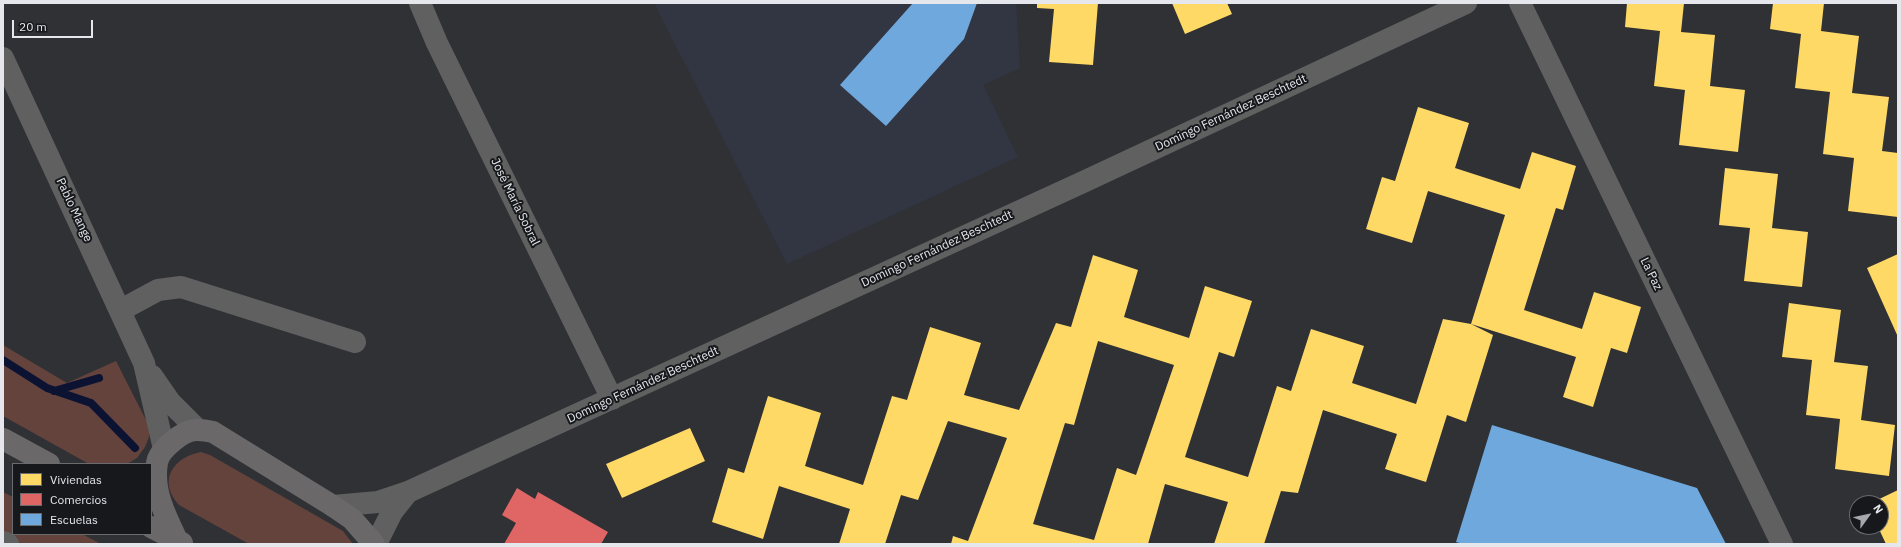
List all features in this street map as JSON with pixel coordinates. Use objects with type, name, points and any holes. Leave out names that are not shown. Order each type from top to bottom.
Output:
[{"type":"main road","points":[[180,543],[162,509],[157,489],[157,459],[187,431],[197,429],[213,432],[333,506],[352,519],[375,544]]},
{"type":"main road","points":[[3,439],[47,463]]},
{"type":"main road","points":[[152,528],[180,543]]},
{"type":"street","name":"José María Sobral","points":[[420,3],[437,43],[612,399]]},
{"type":"street","name":"Domingo Fernández Beschtedt","points":[[333,506],[378,502],[408,492],[1466,3]]},
{"type":"street","name":"La Paz","points":[[1520,3],[1782,544]]},
{"type":"street","name":"Pablo Mange","points":[[3,58],[121,310],[144,363],[170,402],[197,429]]},
{"type":"street","points":[[121,310],[158,290],[181,287],[355,342]]},
{"type":"street","name":"Pablo Mange","points":[[144,363],[157,459]]},
{"type":"street","name":"Domingo Fernández Beschtedt","points":[[375,544],[392,512],[408,492]]},
{"type":"street","points":[[3,542],[8,544]]},
{"type":"shaded area","points":[[654,3],[1016,3],[1020,68],[983,85],[1018,157],[787,264]]},
{"type":"shaded area","points":[[3,345],[67,383],[116,361],[149,426],[149,437],[145,447],[137,458],[129,463],[87,463],[3,416]]},
{"type":"shaded area","points":[[201,452],[210,455],[343,531],[353,544],[249,544],[179,505],[172,496],[169,487],[171,471],[183,459]]},
{"type":"shaded area","points":[[3,492],[12,496],[12,535],[84,535],[101,544],[3,544]]},
{"type":"building: Viviendas","points":[[1037,3],[1098,3],[1093,65],[1049,62],[1054,9],[1037,8]]},
{"type":"building: Viviendas","points":[[1172,3],[1227,3],[1232,14],[1185,34]]},
{"type":"building: Viviendas","points":[[1627,3],[1684,3],[1681,32],[1715,35],[1710,86],[1745,90],[1738,152],[1679,145],[1685,90],[1654,86],[1660,31],[1625,27]]},
{"type":"building: Viviendas","points":[[1773,3],[1824,3],[1821,31],[1859,36],[1852,93],[1889,97],[1882,151],[1898,153],[1898,217],[1848,211],[1854,158],[1823,154],[1830,92],[1795,88],[1801,34],[1770,29]]},
{"type":"building: Viviendas","points":[[1418,107],[1469,123],[1455,168],[1520,189],[1532,152],[1576,166],[1563,210],[1556,208],[1524,310],[1582,329],[1594,292],[1641,307],[1627,353],[1611,348],[1593,407],[1563,397],[1576,357],[1471,324],[1505,215],[1428,191],[1412,243],[1366,229],[1382,177],[1395,181]]},
{"type":"building: Viviendas","points":[[1725,168],[1778,174],[1772,228],[1808,232],[1802,287],[1744,281],[1750,228],[1719,225]]},
{"type":"building: Viviendas","points":[[1898,254],[1898,337],[1867,268]]},
{"type":"building: Viviendas","points":[[1093,255],[1138,270],[1124,317],[1189,338],[1205,286],[1252,301],[1234,357],[1219,352],[1185,457],[1248,477],[1277,386],[1291,391],[1311,329],[1364,346],[1352,383],[1416,404],[1443,319],[1471,324],[1493,335],[1466,422],[1447,415],[1426,482],[1385,469],[1397,434],[1323,410],[1298,493],[1281,491],[1264,544],[1214,544],[1228,502],[1165,484],[1148,544],[951,544],[953,536],[968,541],[1007,438],[948,421],[918,500],[901,495],[885,544],[839,544],[850,509],[779,486],[763,539],[712,522],[728,468],[744,473],[768,396],[821,413],[805,466],[863,485],[892,396],[907,400],[930,327],[981,343],[964,395],[1019,410],[1056,323],[1071,327]],"holes":[[[1098,341],[1174,365],[1136,475],[1117,468],[1094,540],[1033,524],[1065,423],[1074,425]]]},
{"type":"building: Viviendas","points":[[1789,303],[1841,310],[1834,362],[1868,366],[1861,420],[1895,425],[1889,476],[1835,469],[1840,419],[1806,415],[1812,360],[1782,357]]},
{"type":"building: Viviendas","points":[[690,428],[705,461],[622,498],[606,464]]},
{"type":"building: Viviendas","points":[[1898,490],[1898,544],[1886,544],[1882,535],[1889,535],[1889,495],[1888,495]]},
{"type":"building: Comercios","points":[[517,488],[535,499],[538,492],[608,532],[601,544],[504,544],[516,523],[502,515]]},
{"type":"building: Escuelas","points":[[913,3],[977,3],[964,39],[886,126],[840,85]]},
{"type":"building: Escuelas","points":[[1492,425],[1697,488],[1726,544],[1463,544],[1456,542]]},
{"type":"waterway","points":[[3,360],[47,388],[91,403],[135,448]]},
{"type":"waterway","points":[[54,391],[99,378]]}]
